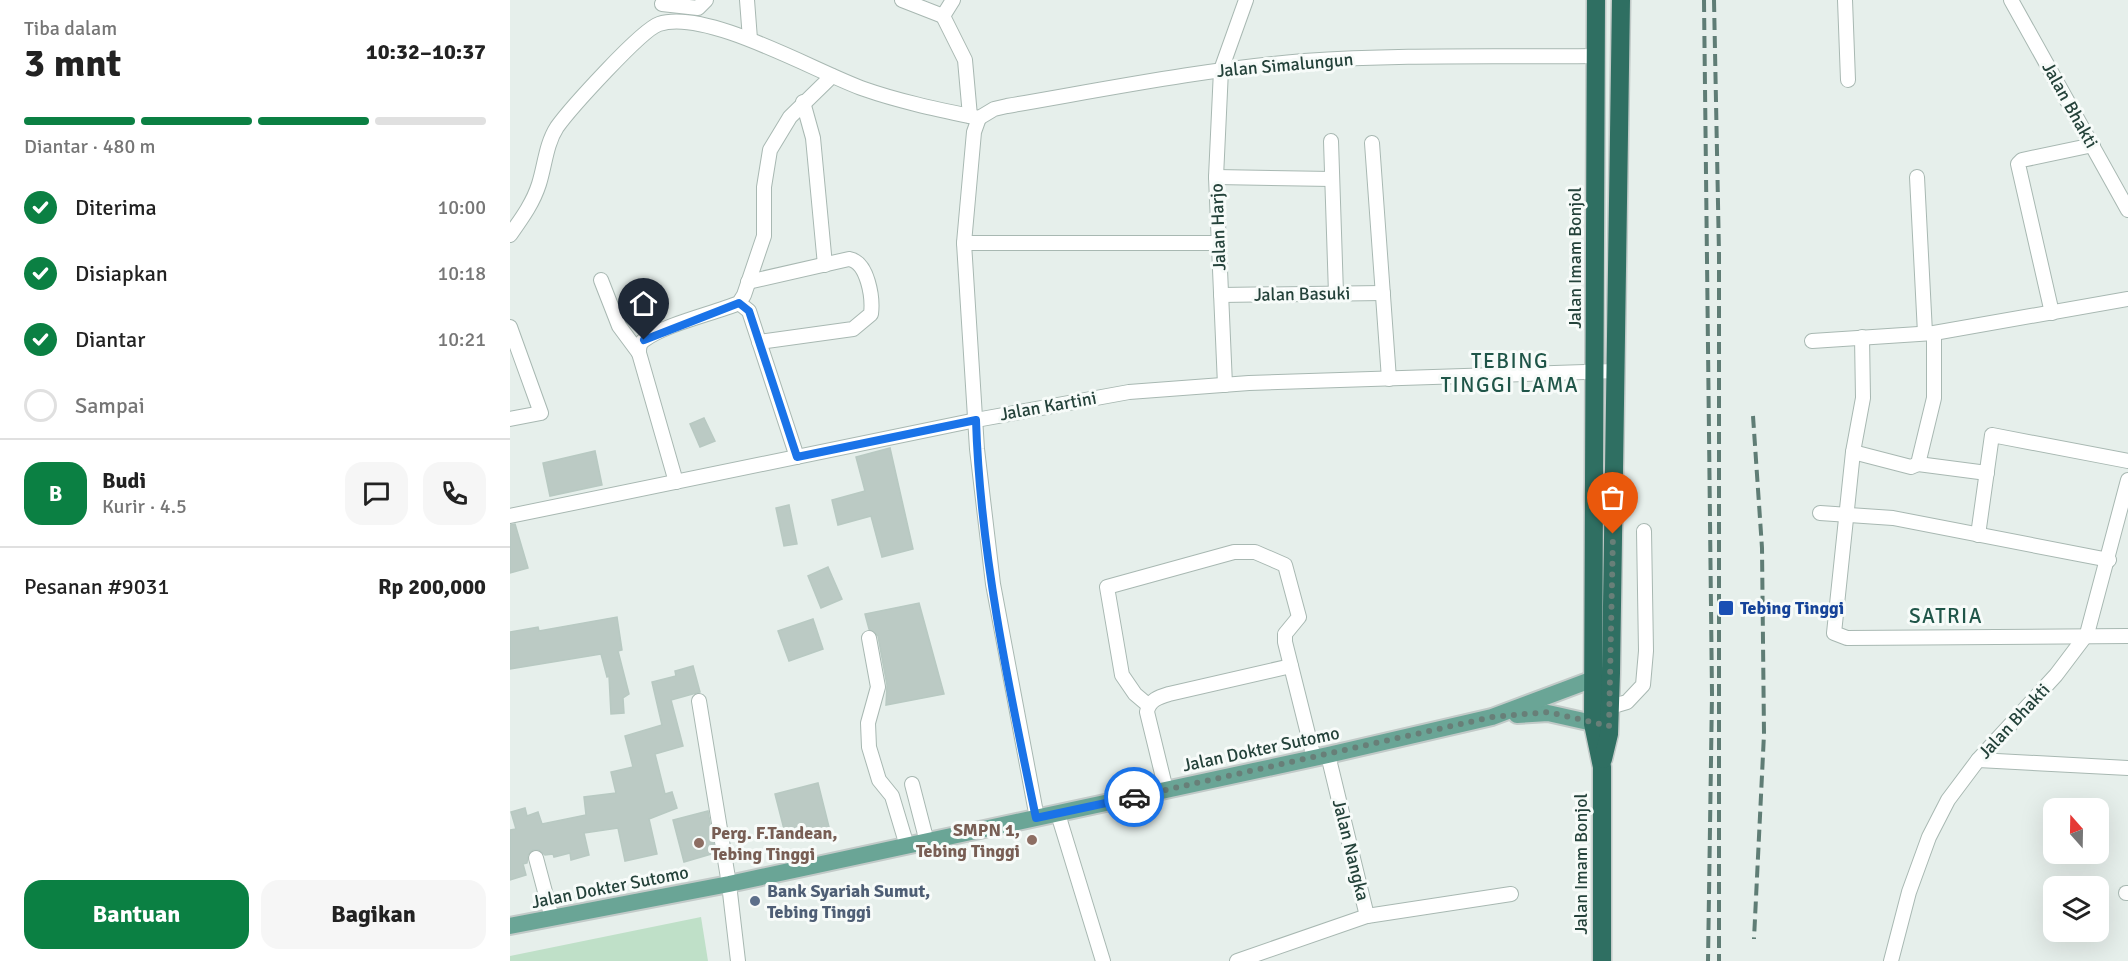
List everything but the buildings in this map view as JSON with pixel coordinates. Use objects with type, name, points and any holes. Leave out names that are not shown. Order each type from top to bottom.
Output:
[{"type":"highway","name":"Jalan Imam Bonjol","points":[[1596,0],[1595,372],[1602,675],[1610,707],[1601,725]]},
{"type":"highway","name":"Jalan Imam Bonjol","points":[[1602,961],[1601,725],[1615,371],[1621,0]]},
{"type":"main road","name":"Jalan Dokter Sutomo","points":[[510,926],[729,884],[927,842],[1492,717],[1547,698],[1602,675]]},
{"type":"main road","name":"Jalan Dokter Sutomo","points":[[1492,717],[1548,712],[1601,725]]},
{"type":"street","points":[[657,25],[663,2],[698,8],[706,0]]},
{"type":"street","points":[[747,0],[750,39]]},
{"type":"street","points":[[902,0],[944,16],[965,60],[974,117],[964,243],[977,449],[993,584],[1036,818]]},
{"type":"street","points":[[944,16],[953,0]]},
{"type":"street","name":"Jalan Harjo","points":[[1225,385],[1216,177],[1221,70],[1246,0]]},
{"type":"street","points":[[1845,0],[1848,80]]},
{"type":"street","name":"Jalan Bhakti","points":[[2011,0],[2128,210]]},
{"type":"street","points":[[510,235],[528,210],[539,183],[549,144],[557,128],[614,63],[657,25],[677,20],[750,39],[866,90],[974,117]]},
{"type":"street","name":"Jalan Simalungun","points":[[974,117],[1007,106],[1221,70],[1368,58],[1596,56]]},
{"type":"street","points":[[676,482],[639,353],[639,345],[644,340],[739,303],[765,236],[764,187],[770,150],[790,117],[832,76]]},
{"type":"street","points":[[803,102],[813,138],[825,265]]},
{"type":"street","points":[[1331,141],[1336,294]]},
{"type":"street","points":[[1372,143],[1389,379]]},
{"type":"street","points":[[2052,313],[2018,164],[2022,160],[2093,145]]},
{"type":"street","points":[[1216,177],[1332,179]]},
{"type":"street","points":[[1917,177],[1934,398],[1918,464]]},
{"type":"street","points":[[964,243],[1219,243]]},
{"type":"street","points":[[748,282],[849,258],[856,260],[862,267],[873,303],[871,314],[853,329],[759,342]]},
{"type":"street","points":[[601,280],[619,326],[639,353]]},
{"type":"street","name":"Jalan Basuki","points":[[1221,295],[1383,293]]},
{"type":"street","points":[[1812,341],[1930,333],[2128,299]]},
{"type":"street","points":[[739,303],[749,311],[797,457]]},
{"type":"street","points":[[510,327],[541,413],[510,419]]},
{"type":"street","points":[[1862,337],[1863,398],[1853,452],[1834,633],[1838,636],[2087,634],[2128,636]]},
{"type":"street","name":"Jalan Kartini","points":[[510,516],[976,420],[1130,392],[1225,385],[1615,371]]},
{"type":"street","points":[[1978,535],[1992,435],[2128,461]]},
{"type":"street","points":[[1853,452],[1911,467],[1918,464],[1987,473]]},
{"type":"street","name":"Jalan Bhakti","points":[[1891,961],[1909,892],[1929,837],[1948,800],[1978,760],[2056,675],[2087,634],[2109,560],[2128,480]]},
{"type":"street","points":[[1820,513],[1893,518],[2109,560]]},
{"type":"street","points":[[1610,707],[1627,702],[1643,686],[1646,651],[1644,531]]},
{"type":"street","name":"Jalan Nangka","points":[[1148,705],[1135,694],[1122,675],[1106,592],[1107,587],[1234,552],[1255,552],[1285,565],[1299,617],[1285,634],[1291,666],[1321,756],[1367,916],[1237,961]]},
{"type":"street","points":[[869,638],[878,687],[868,723],[869,747],[879,780],[892,796],[907,846]]},
{"type":"street","points":[[1166,790],[1148,705],[1156,698],[1169,694],[1291,666]]},
{"type":"street","points":[[699,701],[729,884],[738,961]]},
{"type":"street","points":[[1978,760],[2128,768]]},
{"type":"street","points":[[912,784],[927,842]]},
{"type":"street","points":[[1058,814],[1103,961]]},
{"type":"street","points":[[536,858],[552,918]]},
{"type":"street","points":[[1367,916],[1511,894]]},
{"type":"green space","points":[[701,917],[708,961],[510,961],[510,956]]},
{"type":"railway","points":[[1704,0],[1712,694],[1708,961]]},
{"type":"railway","points":[[1714,0],[1719,254],[1719,961]]},
{"type":"railway","points":[[1753,416],[1762,548],[1764,734],[1754,939]]},
{"type":"way so far","points":[[1134,797],[1492,717],[1548,712],[1609,726],[1613,534]]},
{"type":"place","name":"Tebing Tinggi","points":[[1726,608]]},
{"type":"place","name":"SMPN 1, Tebing Tinggi","points":[[1032,840]]},
{"type":"place","name":"Perg. F.Tandean, Tebing Tinggi","points":[[699,843]]},
{"type":"place","name":"Bank Syariah Sumut, Tebing Tinggi","points":[[755,901]]},
{"type":"district","name":"TEBING TINGGI LAMA","points":[[1510,373]]},
{"type":"district","name":"SATRIA","points":[[1946,616]]},
{"type":"route","points":[[644,340],[739,303],[744,305],[749,311],[797,457],[976,420],[977,449],[993,584],[1036,818],[1134,797]]}]
